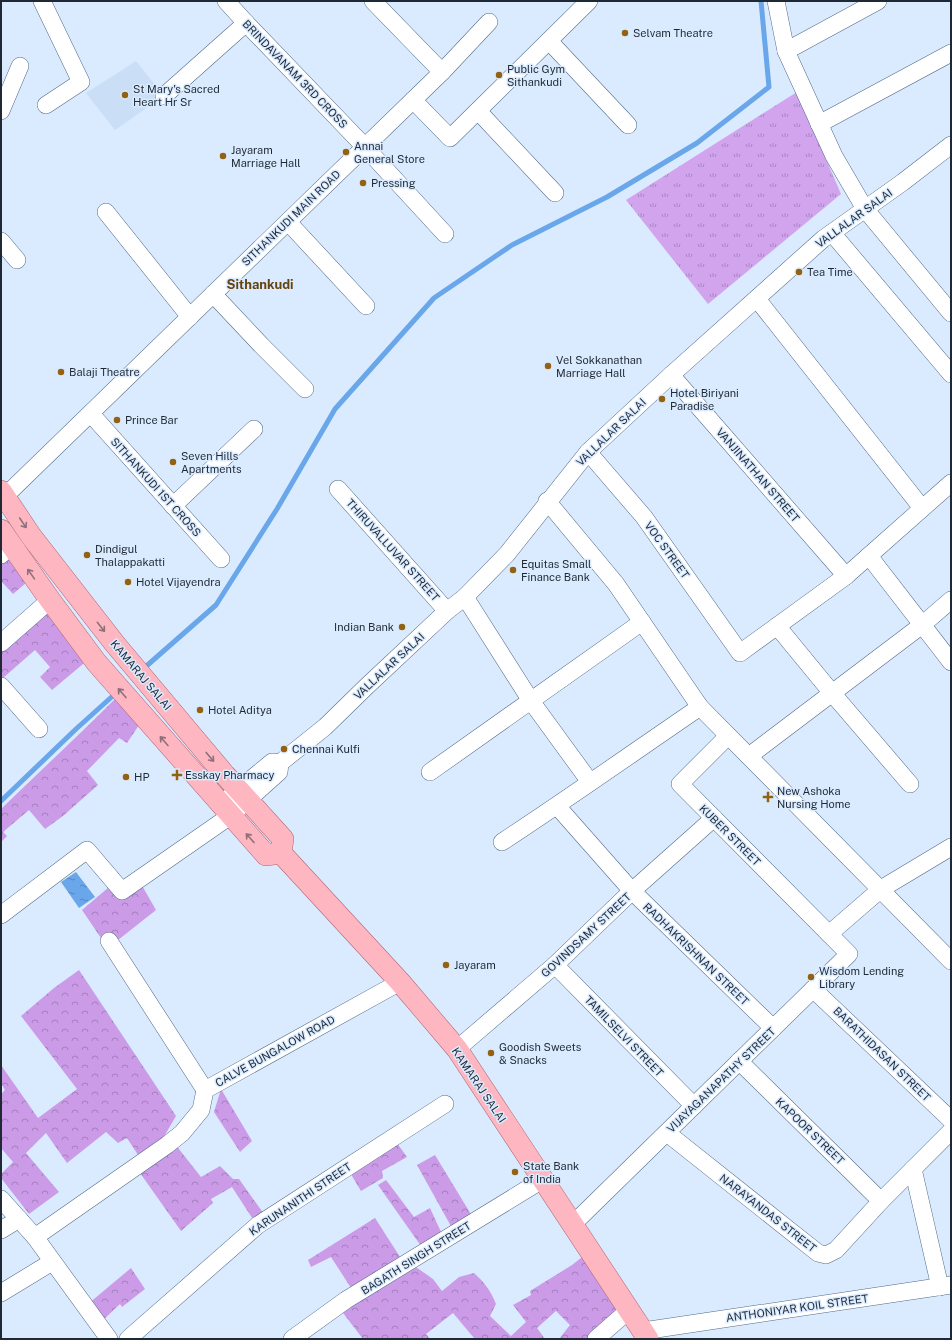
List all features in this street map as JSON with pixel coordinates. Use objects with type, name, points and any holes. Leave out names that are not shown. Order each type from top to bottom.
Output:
[{"type":"main road","name":"KAMARAJ SALAI","points":[[2,496],[115,644],[243,795],[283,839],[282,853],[400,982],[457,1049],[645,1335]]},
{"type":"main road","points":[[5,543],[96,662],[225,810],[266,855],[282,853]]},
{"type":"street","points":[[42,1],[81,82],[46,105]]},
{"type":"street","name":"BRINDAVANAM 3RD CROSS","points":[[226,1],[246,24],[365,147],[445,234]]},
{"type":"street","points":[[373,1],[442,72]]},
{"type":"street","points":[[776,1],[786,51],[834,156],[865,209],[951,313]]},
{"type":"street","points":[[786,51],[878,1]]},
{"type":"street","points":[[413,100],[450,138],[549,41],[581,4]]},
{"type":"street","name":"SITHANKUDI MAIN ROAD","points":[[2,496],[90,414],[288,222],[442,72],[489,22]]},
{"type":"street","points":[[164,96],[246,24]]},
{"type":"street","points":[[549,41],[628,125]]},
{"type":"street","points":[[819,124],[951,53]]},
{"type":"street","points":[[1,111],[20,66]]},
{"type":"street","points":[[478,111],[555,193]]},
{"type":"street","name":"VALLALAR SALAI","points":[[1,914],[87,850],[122,891],[225,810],[243,795],[272,762],[280,764],[325,727],[367,686],[465,597],[507,554],[588,452],[671,375],[823,239],[951,145]]},
{"type":"street","points":[[106,212],[190,317]]},
{"type":"street","points":[[288,222],[366,306]]},
{"type":"street","points":[[832,233],[951,374]]},
{"type":"street","points":[[1,241],[17,260]]},
{"type":"street","points":[[213,294],[305,389]]},
{"type":"street","points":[[757,299],[922,508]]},
{"type":"street","name":"VANJINATHAN STREET","points":[[671,375],[846,576]]},
{"type":"street","name":"SITHANKUDI 1ST CROSS","points":[[90,414],[221,559]]},
{"type":"street","points":[[173,506],[254,429]]},
{"type":"street","name":"VOC STREET","points":[[588,452],[644,517],[740,653],[777,626]]},
{"type":"street","points":[[910,784],[777,626],[846,576],[951,482]]},
{"type":"street","name":"THIRUVALLUVAR STREET","points":[[338,489],[447,612]]},
{"type":"street","points":[[548,502],[616,584],[700,707],[951,961]]},
{"type":"street","points":[[868,556],[951,662]]},
{"type":"street","points":[[465,597],[531,701],[590,782]]},
{"type":"street","points":[[1,642],[50,600]]},
{"type":"street","points":[[749,756],[922,625],[951,600]]},
{"type":"street","points":[[430,772],[642,622]]},
{"type":"street","points":[[1,686],[40,729]]},
{"type":"street","points":[[502,842],[557,806],[700,707]]},
{"type":"street","name":"KUBER STREET","points":[[728,736],[680,784],[829,934]]},
{"type":"street","name":"RADHAKRISHNAN STREET","points":[[557,806],[632,891],[773,1028]]},
{"type":"street","name":"GOVINDSAMY STREET","points":[[457,1049],[555,965],[632,891],[714,818]]},
{"type":"street","points":[[829,934],[881,889],[951,847]]},
{"type":"street","name":"VIJAYAGANAPATHY STREET","points":[[572,1225],[849,954],[829,934]]},
{"type":"street","points":[[109,942],[205,1090]]},
{"type":"street","name":"TAMILSELVI STREET","points":[[555,965],[694,1106]]},
{"type":"street","name":"CALVE BUNGALOW ROAD","points":[[35,1238],[182,1133],[201,1110],[205,1090],[400,982]]},
{"type":"street","name":"BARATHIDASAN STREET","points":[[813,989],[951,1120]]},
{"type":"street","name":"KAPOOR STREET","points":[[739,1061],[882,1201]]},
{"type":"street","name":"KARUNANITHI STREET","points":[[128,1339],[258,1225],[445,1104]]},
{"type":"street","name":"NARAYANDAS STREET","points":[[666,1133],[818,1253],[826,1255],[836,1250],[951,1131]]},
{"type":"street","points":[[913,1169],[946,1286]]},
{"type":"street","name":"BAGATH SINGH STREET","points":[[292,1339],[346,1300],[542,1180]]},
{"type":"street","points":[[1,1199],[35,1238],[109,1339]]},
{"type":"street","points":[[1,1230],[19,1219]]},
{"type":"street","points":[[1,1293],[52,1262]]},
{"type":"street","name":"ANTHONIYAR KOIL STREET","points":[[645,1335],[946,1286]]},
{"type":"street","points":[[596,1339],[629,1310]]},
{"type":"shaded area","name":"St Mary's Sacred Heart Hr Sr","points":[[136,61],[164,96],[115,130],[86,93]]},
{"type":"green space","points":[[797,92],[841,194],[708,304],[626,200]]},
{"type":"green space","points":[[12,547],[33,577],[13,594],[1,581],[1,557]]},
{"type":"green space","points":[[48,608],[89,659],[52,690],[40,677],[50,667],[35,650],[3,678],[1,683],[1,649]]},
{"type":"green space","points":[[116,698],[139,725],[127,743],[119,738],[87,771],[98,785],[63,816],[45,829],[29,810],[3,832],[7,836],[1,842],[1,809]]},
{"type":"green space","points":[[140,882],[156,910],[113,944],[103,941],[82,910],[109,887],[118,899]]},
{"type":"green space","points":[[79,970],[176,1116],[162,1140],[140,1158],[127,1138],[118,1143],[106,1132],[67,1163],[46,1133],[26,1153],[59,1192],[29,1214],[1,1178],[1,1174],[13,1162],[1,1148],[1,1094],[5,1090],[1,1083],[1,1065],[38,1118],[77,1089],[21,1016],[54,988]]},
{"type":"green space","points":[[221,1089],[252,1141],[240,1152],[214,1112]]},
{"type":"green space","points":[[397,1143],[407,1157],[382,1171],[383,1178],[361,1191],[349,1171]]},
{"type":"green space","points":[[175,1144],[201,1177],[220,1166],[233,1179],[239,1179],[266,1217],[256,1224],[232,1187],[211,1199],[213,1203],[181,1231],[140,1173]]},
{"type":"green space","points":[[435,1155],[472,1216],[452,1228],[417,1165]]},
{"type":"green space","points":[[386,1180],[414,1217],[430,1208],[442,1234],[421,1246],[378,1185]]},
{"type":"green space","points":[[375,1218],[402,1260],[353,1291],[331,1257],[311,1267],[308,1260]]},
{"type":"green space","points":[[586,1254],[624,1309],[590,1339],[559,1339],[570,1325],[556,1311],[537,1328],[545,1339],[472,1339],[474,1338],[453,1313],[426,1334],[430,1339],[363,1339],[340,1309],[413,1265],[433,1279],[442,1291],[459,1277],[474,1273],[487,1287],[496,1304],[490,1316],[511,1336],[526,1322],[513,1305],[531,1295],[530,1291],[572,1265]]},
{"type":"green space","points":[[131,1268],[145,1289],[122,1307],[120,1304],[101,1322],[88,1304]]},
{"type":"water","points":[[76,872],[95,897],[79,908],[61,882]]},
{"type":"waterway","points":[[143,669],[216,605],[277,509],[335,409],[434,298],[512,245],[607,197],[697,143],[769,87],[761,1]]},
{"type":"waterway","points":[[1,801],[116,693]]},
{"type":"place","name":"Selvam Theatre","points":[[625,33]]},
{"type":"place","name":"Public Gym Sithankudi","points":[[499,75]]},
{"type":"place","name":"St Mary's Sacred Heart Hr Sr","points":[[125,95]]},
{"type":"place","name":"Annai General Store","points":[[346,152]]},
{"type":"place","name":"Jayaram Marriage Hall","points":[[223,156]]},
{"type":"place","name":"Pressing","points":[[363,183]]},
{"type":"place","name":"Tea Time","points":[[799,272]]},
{"type":"place","name":"Vel Sokkanathan Marriage Hall","points":[[548,366]]},
{"type":"place","name":"Balaji Theatre","points":[[61,372]]},
{"type":"place","name":"Hotel Biriyani Paradise","points":[[662,399]]},
{"type":"place","name":"Prince Bar","points":[[117,420]]},
{"type":"place","name":"Seven Hills Apartments","points":[[173,462]]},
{"type":"place","name":"Dindigul Thalappakatti","points":[[87,555]]},
{"type":"place","name":"Equitas Small Finance Bank","points":[[513,570]]},
{"type":"place","name":"Hotel Vijayendra","points":[[128,582]]},
{"type":"place","name":"Indian Bank","points":[[402,627]]},
{"type":"place","name":"Hotel Aditya","points":[[200,710]]},
{"type":"place","name":"Chennai Kulfi","points":[[284,749]]},
{"type":"place","name":"Esskay Pharmacy","points":[[177,775]]},
{"type":"place","name":"HP","points":[[126,777]]},
{"type":"place","name":"New Ashoka Nursing Home","points":[[768,797]]},
{"type":"place","name":"Jayaram","points":[[446,965]]},
{"type":"place","name":"Wisdom Lending Library","points":[[811,977]]},
{"type":"place","name":"Goodish Sweets & Snacks","points":[[491,1053]]},
{"type":"place","name":"State Bank of India","points":[[515,1172]]},
{"type":"district","name":"Sithankudi","points":[[260,284]]}]
